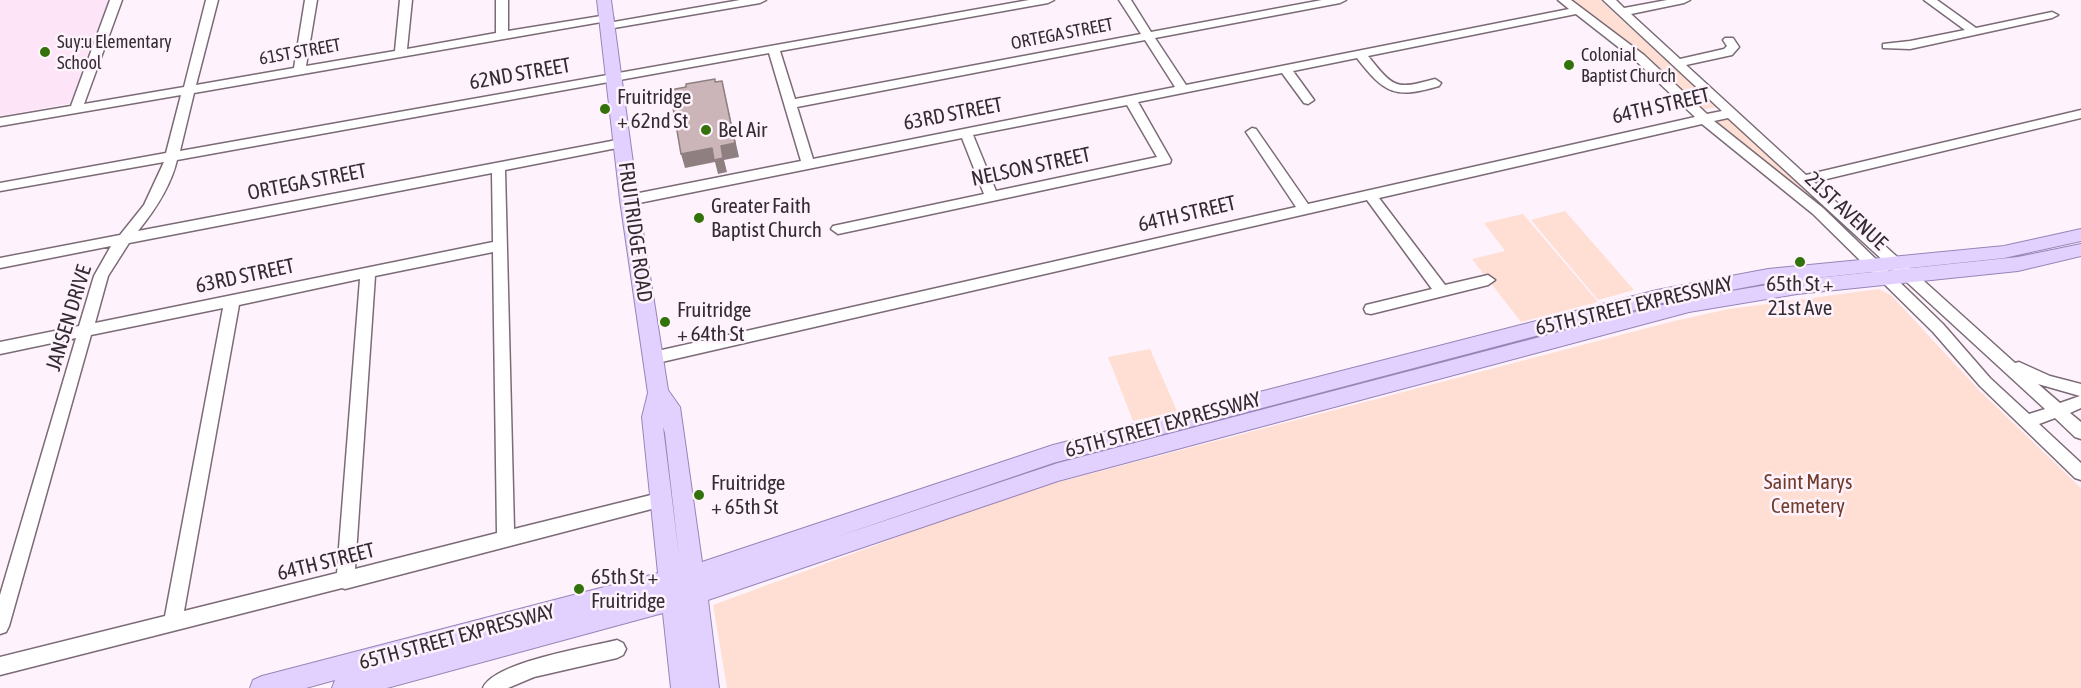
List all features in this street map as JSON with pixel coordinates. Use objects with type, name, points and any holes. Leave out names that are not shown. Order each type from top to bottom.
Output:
[{"type":"main road","name":"FRUITRIDGE ROAD","points":[[604,0],[629,200],[658,393],[652,417],[663,499],[707,688]]},
{"type":"main road","name":"65TH STREET EXPRESSWAY","points":[[1890,271],[2004,252],[2081,235]]},
{"type":"main road","name":"65TH STREET EXPRESSWAY","points":[[344,688],[684,587],[1053,454],[1686,291],[1768,276],[2018,264],[2081,250]]},
{"type":"main road","name":"FRUITRIDGE ROAD","points":[[658,393],[670,407],[684,587],[683,688]]},
{"type":"main road","name":"65TH STREET EXPRESSWAY","points":[[262,688],[684,587]]},
{"type":"street","points":[[76,109],[116,0]]},
{"type":"street","name":"JANSEN DRIVE","points":[[0,626],[106,266],[159,190],[172,156],[212,0]]},
{"type":"street","points":[[299,71],[311,0]]},
{"type":"street","points":[[401,53],[406,0]]},
{"type":"street","points":[[502,0],[502,36]]},
{"type":"street","name":"61ST STREET","points":[[0,122],[502,36],[760,0]]},
{"type":"street","name":"62ND STREET","points":[[0,187],[1048,0]]},
{"type":"street","points":[[1125,0],[1182,89]]},
{"type":"street","name":"ORTEGA STREET","points":[[790,104],[1340,0]]},
{"type":"street","name":"21ST AVENUE","points":[[1564,0],[1640,58],[1704,120],[1997,355],[2081,432]]},
{"type":"street","name":"21ST AVENUE","points":[[1609,0],[1804,180],[1890,271],[1986,382],[2081,473]]},
{"type":"street","points":[[1622,12],[1684,0]]},
{"type":"street","points":[[1930,0],[1975,32]]},
{"type":"street","name":"63RD STREET","points":[[629,200],[1576,11]]},
{"type":"street","points":[[1887,46],[1910,45],[2052,15]]},
{"type":"street","points":[[1677,63],[1728,52],[1732,47],[1729,40]]},
{"type":"street","points":[[774,50],[808,164]]},
{"type":"street","points":[[1360,54],[1384,84],[1392,89],[1404,91],[1435,83]]},
{"type":"street","points":[[1285,69],[1308,100]]},
{"type":"street","name":"NELSON STREET","points":[[838,229],[1165,160],[1130,100]]},
{"type":"street","name":"64TH STREET","points":[[653,358],[1731,113]]},
{"type":"street","points":[[1804,180],[2081,114]]},
{"type":"street","points":[[1252,132],[1305,210]]},
{"type":"street","points":[[966,133],[992,196]]},
{"type":"street","name":"ORTEGA STREET","points":[[0,263],[622,143]]},
{"type":"street","points":[[498,167],[506,539]]},
{"type":"street","points":[[1370,195],[1442,292]]},
{"type":"street","name":"63RD STREET","points":[[0,348],[498,246]]},
{"type":"street","points":[[345,581],[368,272]]},
{"type":"street","points":[[1371,309],[1488,280]]},
{"type":"street","points":[[173,622],[232,300]]},
{"type":"street","points":[[1997,355],[2046,381],[2081,390]]},
{"type":"street","points":[[2026,422],[2081,402]]},
{"type":"street","name":"64TH STREET","points":[[0,666],[345,581],[663,499]]},
{"type":"street","points":[[492,688],[501,680],[523,672],[617,649]]},
{"type":"shaded area","name":"Suy:u Elementary School","points":[[0,0],[110,0],[72,103],[0,116]]},
{"type":"green space","points":[[1568,0],[1600,0],[1717,107],[1700,110]]},
{"type":"green space","points":[[1728,118],[1849,230],[1711,122]]},
{"type":"green space","points":[[1565,211],[1634,290],[1598,300],[1531,220]]},
{"type":"green space","points":[[1523,214],[1598,302],[1521,322],[1472,259],[1505,251],[1484,223]]},
{"type":"green space","name":"Saint Marys Cemetery","points":[[1879,289],[1891,295],[1980,391],[2081,488],[2081,688],[727,688],[713,605],[1017,493],[1674,321],[1729,309]]},
{"type":"green space","points":[[1150,349],[1177,411],[1133,421],[1108,357]]},
{"type":"building","name":"Bel Air","points":[[715,79],[715,82],[722,81],[735,143],[721,146],[723,158],[714,160],[712,148],[681,154],[670,90],[686,87],[686,84]]},
{"type":"place","name":"Suy:u Elementary School","points":[[45,52]]},
{"type":"place","name":"Colonial Baptist Church","points":[[1569,65]]},
{"type":"place","name":"Fruitridge + 62nd St","points":[[605,109]]},
{"type":"place","name":"Bel Air","points":[[706,130]]},
{"type":"place","name":"Greater Faith Baptist Church","points":[[699,218]]},
{"type":"place","name":"65th St + 21st Ave","points":[[1800,262]]},
{"type":"place","name":"Fruitridge + 64th St","points":[[665,322]]},
{"type":"place","name":"Fruitridge + 65th St","points":[[699,495]]},
{"type":"place","name":"65th St + Fruitridge","points":[[579,589]]}]
